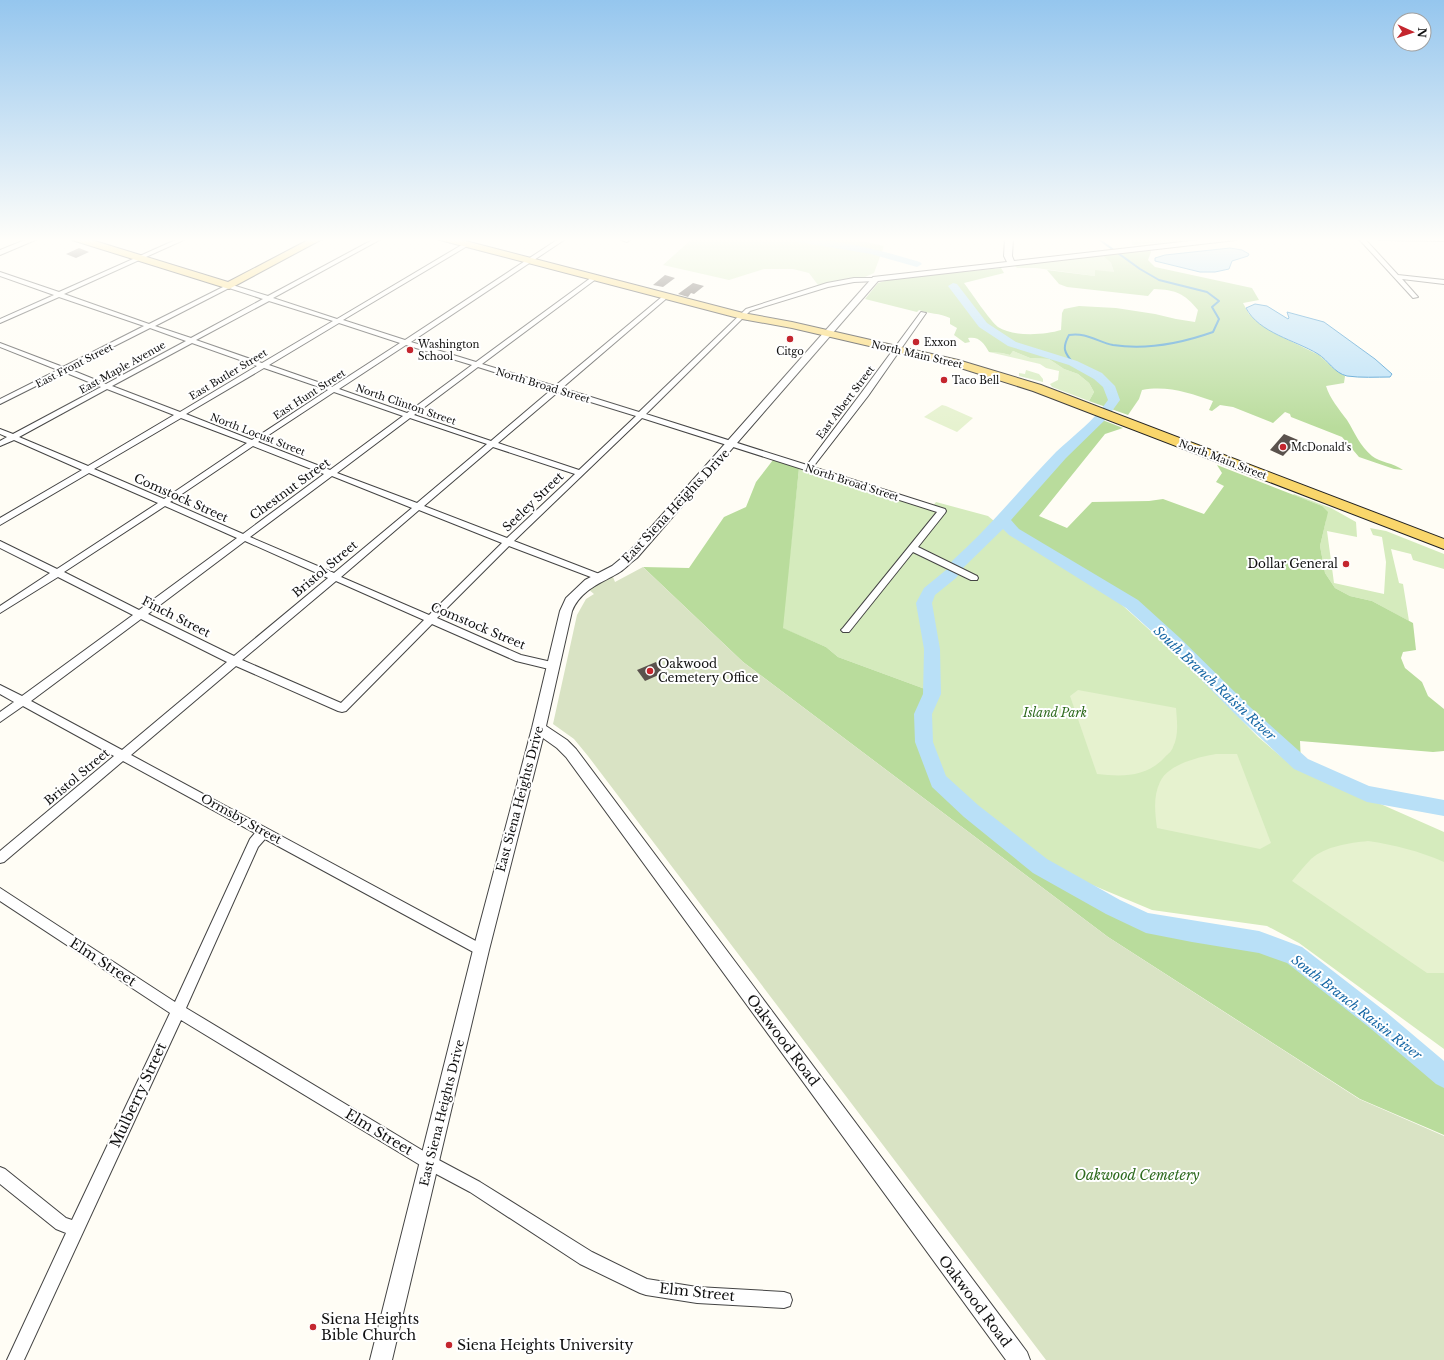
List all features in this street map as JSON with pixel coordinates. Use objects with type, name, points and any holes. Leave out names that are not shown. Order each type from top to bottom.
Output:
[{"type":"main road","name":"North Main Street","points":[[683,301],[742,316],[828,333],[954,362],[994,374],[1084,406],[1444,544]]},
{"type":"street","points":[[0,321],[44,301]]},
{"type":"street","name":"North Clinton Street","points":[[78,301],[334,389],[408,416],[580,473]]},
{"type":"street","name":"East Front Street","points":[[0,402],[198,301]]},
{"type":"street","name":"East Maple Avenue","points":[[0,444],[263,301]]},
{"type":"street","name":"North Broad Street","points":[[276,301],[477,365],[641,414],[942,511],[846,630]]},
{"type":"street","name":"East Butler Street","points":[[0,522],[370,301]]},
{"type":"street","name":"East Hunt Street","points":[[0,610],[164,504],[252,443],[469,301]]},
{"type":"street","name":"Chestnut Street","points":[[0,718],[562,301]]},
{"type":"street","name":"Bristol Street","points":[[0,858],[122,754],[335,577],[660,301]]},
{"type":"street","name":"Seeley Street","points":[[342,708],[509,541],[748,310],[772,301]]},
{"type":"street","name":"East Siena Heights Drive","points":[[381,1360],[481,950],[539,728],[566,611],[570,601],[589,583],[616,570],[633,555],[733,444],[855,301]]},
{"type":"street","name":"East Albert Street","points":[[808,467],[865,394],[923,313]]},
{"type":"street","name":"North Locust Street","points":[[0,345],[599,577]]},
{"type":"street","name":"Comstock Street","points":[[0,431],[519,658],[553,666]]},
{"type":"street","name":"Finch Street","points":[[0,544],[234,661],[342,708]]},
{"type":"street","points":[[912,548],[974,578]]},
{"type":"street","name":"Ormsby Street","points":[[0,689],[481,950]]},
{"type":"street","name":"Oakwood Road","points":[[539,728],[562,744],[571,753],[1019,1360]]},
{"type":"street","name":"Mulberry Street","points":[[15,1360],[178,1011],[254,843],[263,832]]},
{"type":"street","name":"Elm Street","points":[[0,894],[178,1011],[430,1163],[475,1187],[586,1258],[646,1287],[697,1295],[784,1300]]},
{"type":"street","points":[[0,1174],[60,1224],[76,1229]]},
{"type":"green space","points":[[875,301],[978,301],[998,327],[1020,334],[1038,334],[1061,330],[1062,313],[1064,309],[1079,306],[1116,308],[1195,322],[1198,310],[1189,301],[1251,301],[1243,303],[1249,314],[1276,334],[1319,355],[1334,369],[1345,376],[1344,383],[1326,386],[1332,400],[1347,420],[1361,444],[1372,456],[1403,470],[1394,469],[1359,457],[1342,437],[1291,417],[1290,414],[1285,412],[1273,423],[1233,407],[1220,405],[1212,411],[1209,410],[1213,401],[1196,395],[1160,388],[1142,390],[1139,399],[1128,415],[1089,401],[1094,392],[1089,383],[1078,374],[1064,369],[1049,359],[1030,358],[1013,351],[1010,355],[989,352],[983,343],[978,339],[968,338],[970,342],[965,343],[954,335],[957,328],[950,324],[950,318],[919,310],[917,312]]},
{"type":"green space","points":[[1013,351],[1030,358],[1049,359],[1064,369],[1078,374],[1089,383],[1094,392],[1089,401],[1052,387],[1050,384],[1058,380],[1059,371],[1046,368],[1040,364],[989,352],[1010,355]]},
{"type":"green space","points":[[1026,370],[1039,374],[1043,379],[1043,382],[1019,376],[1019,373],[1025,374]]},
{"type":"green space","points":[[942,405],[973,418],[957,432],[924,417]]},
{"type":"green space","points":[[1100,419],[1123,428],[1105,434],[1039,516],[1067,528],[1092,502],[1149,501],[1163,499],[1204,514],[1224,486],[1216,482],[1222,473],[1217,465],[1322,506],[1328,512],[1320,546],[1325,573],[1335,588],[1350,596],[1372,601],[1413,623],[1416,650],[1403,652],[1401,658],[1405,668],[1422,682],[1428,696],[1444,709],[1444,751],[1433,752],[1300,741],[1301,764],[1244,712],[1174,642],[1132,604],[1014,532],[1003,520],[1062,454]]},
{"type":"green space","points":[[773,460],[799,468],[783,628],[826,647],[838,657],[925,689],[932,694],[923,714],[924,742],[939,781],[971,811],[1040,866],[1113,907],[1146,923],[1259,942],[1294,955],[1444,1077],[1444,1135],[1360,1099],[1108,937],[743,662],[643,567],[689,568],[724,517],[746,507],[756,482]]},
{"type":"green space","name":"Island Park","points":[[799,468],[930,510],[936,502],[988,516],[1011,535],[1121,604],[1188,665],[1258,737],[1290,764],[1444,832],[1444,1049],[1299,943],[1267,926],[1152,910],[1078,879],[1012,839],[969,806],[942,780],[932,760],[925,689],[838,657],[826,647],[782,628]]},
{"type":"green space","points":[[1294,494],[1331,508],[1356,522],[1357,537],[1327,531],[1334,583],[1384,594],[1386,562],[1382,537],[1373,535],[1370,528],[1386,531],[1444,554],[1444,569],[1413,560],[1411,554],[1391,549],[1399,583],[1403,584],[1409,621],[1372,601],[1350,596],[1335,588],[1325,573],[1320,546],[1326,520],[1322,506],[1293,495]]},
{"type":"green space","name":"Oakwood Cemetery","points":[[643,567],[743,662],[1108,937],[1359,1099],[1444,1136],[1444,1360],[1046,1360],[588,756],[574,739],[553,724],[577,615],[586,599],[594,594],[588,589],[613,577],[615,582]]},
{"type":"green space","points":[[1078,690],[1176,708],[1177,733],[1172,750],[1158,764],[1142,772],[1125,775],[1097,774],[1070,696]]},
{"type":"green space","points":[[1216,754],[1237,754],[1271,843],[1260,849],[1157,828],[1155,799],[1158,787],[1164,776],[1170,770],[1185,762]]},
{"type":"green space","points":[[1368,841],[1407,849],[1444,862],[1444,973],[1427,973],[1292,881],[1311,859],[1324,851],[1346,844]]},
{"type":"water","points":[[1255,304],[1267,306],[1288,319],[1287,312],[1324,322],[1375,359],[1392,374],[1390,377],[1352,377],[1338,372],[1318,354],[1268,330],[1260,324],[1252,317],[1246,308]]},
{"type":"building","name":"McDonald's","points":[[1284,434],[1298,440],[1283,456],[1270,450]]},
{"type":"building","name":"Oakwood Cemetery Office","points":[[656,662],[663,673],[645,681],[637,670]]},
{"type":"waterway","name":"South Branch Raisin River","points":[[958,564],[998,525],[1061,455],[1103,415],[1114,400],[1109,386],[1098,376],[1073,363],[1012,344],[983,325],[965,301]]},
{"type":"waterway","points":[[1073,363],[1065,350],[1065,343],[1069,335],[1075,334],[1086,336],[1113,345],[1138,347],[1176,342],[1213,332],[1219,319],[1212,307],[1218,301]]},
{"type":"waterway","name":"South Branch Raisin River","points":[[1003,520],[1014,532],[1132,604],[1174,642],[1244,712],[1301,764],[1367,794],[1444,808]]},
{"type":"waterway","name":"South Branch Raisin River","points":[[951,574],[929,592],[924,603],[932,649],[932,694],[923,714],[924,742],[939,781],[971,811],[1040,866],[1113,907],[1146,923],[1192,932],[1259,942],[1294,955],[1378,1020],[1444,1076]]},
{"type":"place","name":"Citgo","points":[[790,339]]},
{"type":"place","name":"Exxon","points":[[916,342]]},
{"type":"place","name":"Washington School","points":[[410,350]]},
{"type":"place","name":"Taco Bell","points":[[944,380]]},
{"type":"place","name":"McDonald's","points":[[1283,447]]},
{"type":"place","name":"Dollar General","points":[[1346,564]]},
{"type":"place","name":"Oakwood Cemetery Office","points":[[650,671]]},
{"type":"place","name":"Siena Heights Bible Church","points":[[313,1327]]},
{"type":"place","name":"Siena Heights University","points":[[449,1345]]}]
